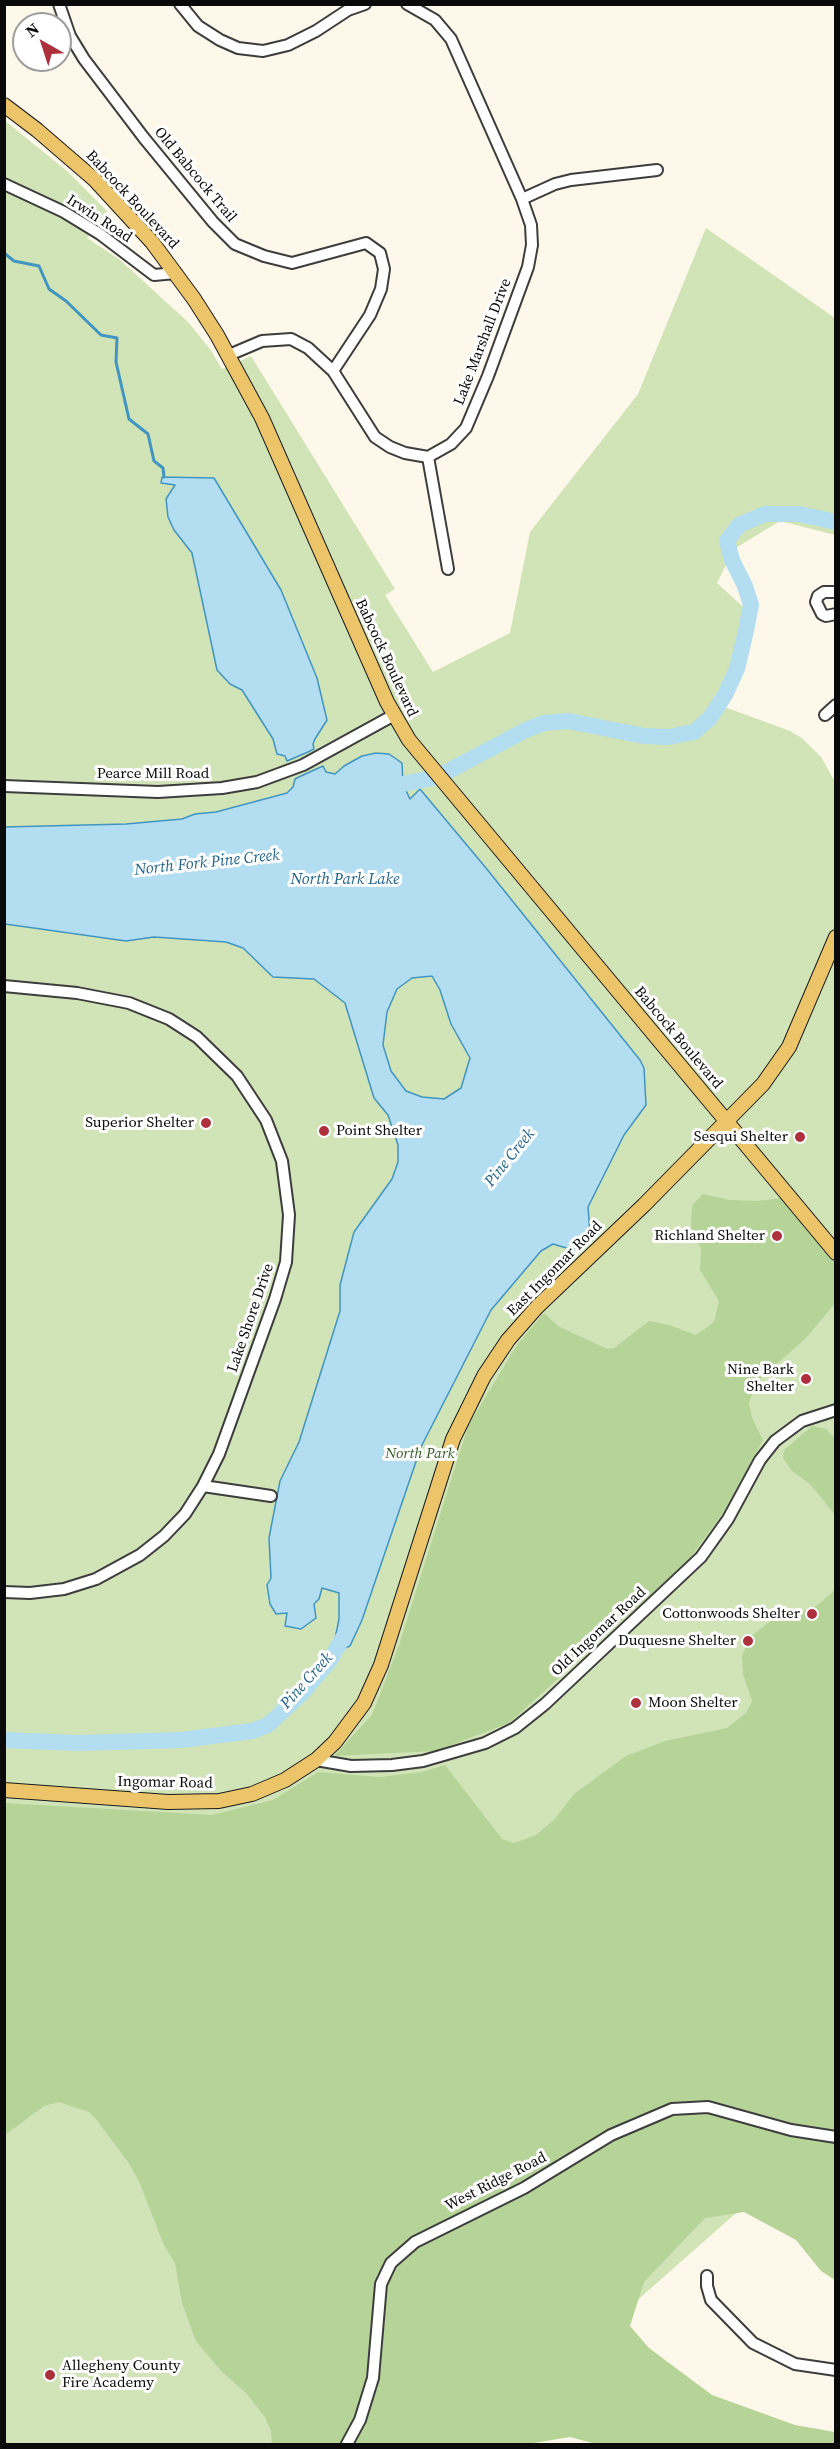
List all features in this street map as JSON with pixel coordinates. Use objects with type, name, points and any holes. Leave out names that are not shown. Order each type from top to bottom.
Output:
[{"type":"main road","name":"Babcock Boulevard","points":[[4,105],[95,180],[152,242],[176,273],[229,355],[262,418],[350,623],[394,715],[429,765],[836,1253]]},
{"type":"main road","name":"East Ingomar Road","points":[[316,1760],[345,1730],[373,1686],[389,1643],[453,1439],[471,1399],[496,1358],[537,1307],[763,1084],[789,1047],[836,937]]},
{"type":"main road","name":"Ingomar Road","points":[[4,1790],[201,1803],[252,1794],[285,1780],[316,1760]]},
{"type":"street","name":"Old Babcock Trail","points":[[59,4],[70,36],[84,59],[151,147],[213,222],[235,244],[264,256],[292,263],[366,243],[380,253],[384,269],[381,289],[370,315],[333,371]]},
{"type":"street","points":[[180,4],[198,26],[220,40],[238,48],[262,51],[288,45],[316,31],[348,10],[365,4]]},
{"type":"street","name":"Lake Marshall Drive","points":[[407,4],[435,21],[451,39],[522,199],[531,225],[532,245],[528,267],[488,376],[466,428],[451,444],[428,456]]},
{"type":"street","points":[[522,199],[555,184],[571,180],[657,170]]},
{"type":"street","name":"Irwin Road","points":[[4,184],[64,212],[100,234],[154,275],[176,273]]},
{"type":"street","points":[[229,355],[262,341],[291,339],[308,348],[333,371],[375,437],[405,453],[428,456],[448,569]]},
{"type":"street","points":[[836,592],[824,592],[818,596],[816,602],[822,614],[826,616],[836,614]]},
{"type":"street","points":[[825,715],[836,705]]},
{"type":"street","name":"Pearce Mill Road","points":[[5,785],[168,792],[222,788],[257,782],[303,765],[394,715]]},
{"type":"street","name":"Lake Shore Drive","points":[[4,986],[107,998],[129,1003],[169,1019],[197,1037],[232,1070],[255,1102],[275,1142],[284,1169],[289,1215],[286,1262],[275,1299],[219,1454],[203,1486],[185,1514],[141,1555],[117,1570],[64,1589],[30,1593],[4,1592]]},
{"type":"street","name":"Old Ingomar Road","points":[[316,1760],[351,1766],[392,1765],[423,1761],[486,1743],[515,1728],[545,1704],[701,1557],[722,1528],[760,1460],[775,1441],[802,1422],[836,1410]]},
{"type":"street","points":[[203,1486],[271,1497]]},
{"type":"street","name":"West Ridge Road","points":[[347,2445],[360,2420],[373,2378],[381,2284],[398,2256],[421,2238],[524,2188],[611,2135],[672,2109],[693,2106],[708,2107],[791,2130],[836,2137]]},
{"type":"street","points":[[707,2276],[711,2300],[753,2343],[795,2364],[836,2370]]},
{"type":"green space","name":"North Park","points":[[4,120],[67,171],[107,211],[87,238],[119,259],[188,322],[210,349],[222,369],[251,356],[395,589],[385,595],[433,672],[510,633],[530,532],[638,394],[706,228],[835,318],[835,535],[780,521],[734,549],[717,583],[751,614],[722,706],[790,731],[802,738],[821,757],[835,782],[835,2126],[474,2444],[5,2444]]},
{"type":"green space","points":[[703,1194],[730,1200],[758,1201],[789,1197],[835,1253],[835,1303],[807,1337],[761,1378],[753,1390],[749,1404],[752,1418],[763,1440],[723,1513],[687,1562],[509,1723],[436,1751],[334,1756],[372,1715],[399,1645],[468,1426],[517,1345],[544,1313],[558,1326],[607,1349],[614,1348],[649,1321],[669,1325],[696,1335],[714,1322],[719,1301],[700,1270],[701,1249],[691,1228],[692,1205]]},
{"type":"green space","points":[[812,1426],[826,1429],[835,1438],[835,1515],[811,1485],[792,1471],[783,1458],[784,1450]]},
{"type":"green space","points":[[835,1590],[835,2280],[821,2271],[796,2240],[744,2212],[705,2218],[644,2282],[630,2326],[649,2348],[712,2395],[795,2425],[835,2432],[835,2444],[596,2444],[570,2437],[528,2444],[272,2444],[271,2431],[265,2417],[246,2393],[221,2371],[196,2341],[182,2303],[175,2263],[163,2243],[139,2181],[96,2119],[89,2112],[59,2102],[44,2106],[5,2135],[5,1803],[212,1815],[273,1800],[318,1772],[380,1777],[421,1772],[445,1765],[502,1839],[514,1843],[536,1835],[554,1820],[574,1794],[626,1756],[665,1741],[727,1728],[746,1713],[752,1701],[743,1674],[742,1656],[750,1637],[777,1616],[814,1608]]},
{"type":"water","points":[[162,477],[214,478],[281,590],[317,678],[327,720],[315,739],[314,749],[287,761],[285,756],[277,754],[273,739],[242,690],[230,684],[217,670],[192,553],[174,530],[168,517],[166,499],[175,485],[161,483]]},
{"type":"water","name":"North Park Lake","points":[[376,753],[389,754],[402,763],[403,784],[410,799],[420,789],[640,1060],[644,1068],[646,1105],[624,1135],[588,1207],[590,1233],[573,1250],[553,1244],[541,1251],[491,1310],[421,1447],[362,1620],[350,1646],[337,1651],[334,1644],[339,1619],[339,1593],[322,1588],[319,1599],[314,1604],[316,1618],[301,1629],[285,1626],[287,1613],[276,1614],[270,1604],[267,1585],[271,1578],[269,1538],[280,1481],[299,1442],[340,1311],[340,1285],[354,1232],[392,1179],[398,1162],[398,1145],[388,1115],[374,1098],[345,1003],[314,979],[273,977],[243,948],[226,942],[154,937],[126,941],[5,924],[4,827],[126,824],[182,819],[287,793],[293,787],[295,779],[301,776],[323,766],[326,772],[335,774],[362,756]],"holes":[[[432,976],[440,990],[451,1024],[470,1058],[461,1088],[444,1099],[422,1097],[406,1091],[391,1071],[383,1045],[387,1012],[397,989],[412,978]]]},
{"type":"waterway","points":[[4,253],[14,261],[39,266],[49,289],[66,301],[101,335],[117,338],[116,362],[129,419],[148,434],[154,461],[163,468],[164,477]]},
{"type":"waterway","name":"Pine Creek","points":[[386,796],[403,784],[437,777],[526,730],[544,723],[568,721],[644,736],[668,737],[694,732],[710,718],[725,695],[737,669],[751,605],[745,586],[732,560],[727,541],[739,525],[765,514],[799,514],[836,522]]},
{"type":"waterway","name":"Pine Creek","points":[[4,1740],[78,1743],[181,1740],[252,1731],[268,1725],[303,1692],[330,1660],[347,1631]]},
{"type":"place","name":"Superior Shelter","points":[[206,1123]]},
{"type":"place","name":"Point Shelter","points":[[324,1131]]},
{"type":"place","name":"Sesqui Shelter","points":[[800,1137]]},
{"type":"place","name":"Richland Shelter","points":[[777,1236]]},
{"type":"place","name":"Nine Bark Shelter","points":[[806,1379]]},
{"type":"place","name":"Cottonwoods Shelter","points":[[812,1614]]},
{"type":"place","name":"Duquesne Shelter","points":[[748,1641]]},
{"type":"place","name":"Moon Shelter","points":[[636,1703]]},
{"type":"place","name":"Allegheny County Fire Academy","points":[[50,2375]]},
{"type":"water label","name":"North Fork Pine Creek","points":[[207,863]]}]
